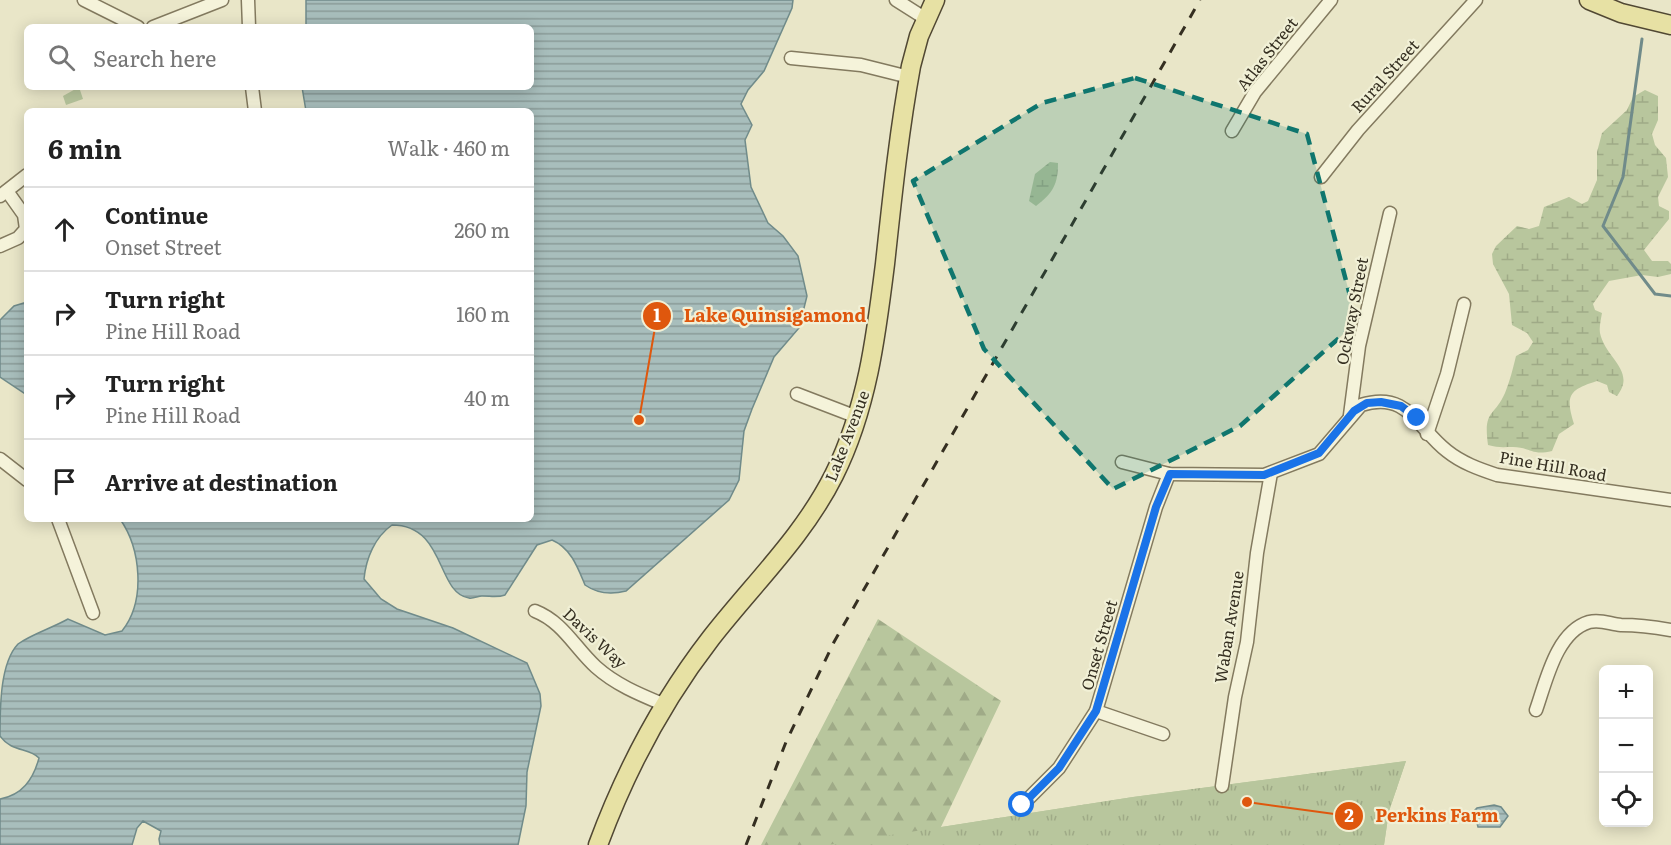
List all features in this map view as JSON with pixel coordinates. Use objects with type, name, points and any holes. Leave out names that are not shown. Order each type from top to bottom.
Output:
[{"type":"main road","name":"Lake Avenue","points":[[598,845],[629,773],[665,705],[712,636],[804,526],[833,477],[857,417],[876,333],[909,77],[934,0]]},
{"type":"main road","points":[[1593,1],[1620,13],[1671,25]]},
{"type":"street","points":[[84,0],[132,24]]},
{"type":"street","points":[[161,24],[222,0]]},
{"type":"street","points":[[248,0],[249,24]]},
{"type":"street","points":[[896,0],[926,19]]},
{"type":"street","name":"Atlas Street","points":[[1232,131],[1255,92],[1331,0]]},
{"type":"street","name":"Rural Street","points":[[1321,177],[1358,130],[1476,0]]},
{"type":"street","points":[[790,58],[855,64],[909,77]]},
{"type":"street","points":[[252,90],[255,108]]},
{"type":"street","points":[[24,177],[4,194],[24,215]]},
{"type":"street","name":"Ockway Street","points":[[1350,416],[1359,346],[1390,213]]},
{"type":"street","points":[[0,246],[18,238],[24,231]]},
{"type":"street","points":[[1427,434],[1447,374],[1464,304]]},
{"type":"street","points":[[797,394],[857,417]]},
{"type":"street","name":"Pine Hill Road","points":[[1122,462],[1170,474],[1248,476],[1271,473],[1319,453],[1361,405],[1391,404],[1410,411],[1427,434],[1461,461],[1497,475],[1671,500]]},
{"type":"street","points":[[0,459],[24,478]]},
{"type":"street","name":"Waban Avenue","points":[[1222,786],[1235,697],[1247,642],[1257,553],[1271,473]]},
{"type":"street","name":"Onset Street","points":[[1022,805],[1059,768],[1096,711],[1156,507],[1170,474]]},
{"type":"street","points":[[59,522],[93,613]]},
{"type":"street","name":"Davis Way","points":[[535,611],[558,624],[604,673],[632,690],[665,705]]},
{"type":"street","points":[[1536,710],[1553,663],[1574,629],[1589,622],[1606,621],[1618,625],[1640,624],[1671,630]]},
{"type":"street","points":[[1096,711],[1163,734]]},
{"type":"highlighted area","points":[[1135,78],[1307,134],[1357,322],[1240,426],[1113,489],[984,349],[913,181],[1042,103]]},
{"type":"green space","points":[[74,90],[80,90],[83,99],[66,105],[63,96]]},
{"type":"green space","points":[[1645,90],[1658,96],[1658,120],[1652,134],[1655,145],[1666,158],[1668,177],[1658,197],[1659,206],[1669,211],[1669,219],[1644,250],[1652,261],[1668,261],[1671,264],[1671,274],[1658,277],[1642,275],[1609,281],[1593,304],[1595,310],[1602,313],[1600,333],[1603,342],[1622,372],[1622,387],[1617,396],[1609,392],[1607,385],[1597,381],[1575,391],[1570,400],[1574,424],[1559,434],[1552,451],[1535,452],[1519,447],[1488,445],[1488,419],[1505,393],[1516,356],[1528,350],[1533,342],[1527,333],[1512,325],[1509,294],[1493,264],[1492,254],[1496,246],[1517,226],[1529,229],[1539,226],[1544,207],[1569,197],[1582,204],[1588,201],[1597,180],[1597,152],[1602,133],[1627,110],[1633,97]]},
{"type":"green space","points":[[1050,162],[1058,163],[1056,182],[1047,197],[1036,206],[1029,201],[1035,174]]},
{"type":"green space","points":[[878,619],[1001,701],[941,827],[1133,797],[1406,761],[1389,811],[1384,845],[761,845]]},
{"type":"green space","points":[[1406,761],[1389,811],[1384,845],[827,845],[1133,797]]},
{"type":"water","points":[[306,0],[793,0],[792,8],[764,71],[748,90],[741,104],[752,125],[745,140],[751,187],[768,223],[783,236],[798,256],[807,296],[799,328],[774,357],[752,409],[744,431],[739,480],[729,500],[626,591],[605,593],[585,585],[569,553],[552,540],[537,545],[505,595],[497,597],[471,598],[458,593],[431,547],[422,536],[409,528],[392,525],[372,549],[364,579],[381,599],[397,609],[453,628],[527,663],[540,694],[541,706],[527,772],[526,806],[518,845],[160,845],[161,831],[143,821],[137,828],[132,845],[0,845],[0,799],[15,794],[26,785],[39,758],[30,752],[15,748],[0,736],[2,686],[8,662],[18,644],[68,619],[105,635],[122,631],[135,605],[138,575],[133,545],[122,522],[534,522],[534,108],[306,108],[302,90],[534,90],[534,24],[306,24]]},
{"type":"water","points":[[24,303],[24,393],[0,377],[0,320],[14,306]]},
{"type":"water","points":[[1494,805],[1501,807],[1508,816],[1500,827],[1478,827],[1474,811],[1477,808]]},
{"type":"waterway","points":[[1642,39],[1623,177],[1603,226],[1655,294],[1671,296]]},
{"type":"railway","points":[[746,845],[786,742],[834,642],[1200,0]]},
{"type":"place","name":"Lake Quinsigamond","points":[[639,420]]},
{"type":"place","name":"Perkins Farm","points":[[1247,802]]},
{"type":"route","points":[[1022,805],[1059,768],[1096,711],[1156,507],[1170,474],[1264,475],[1319,453],[1328,446],[1354,411],[1367,403],[1381,402],[1401,406],[1417,418]]}]
